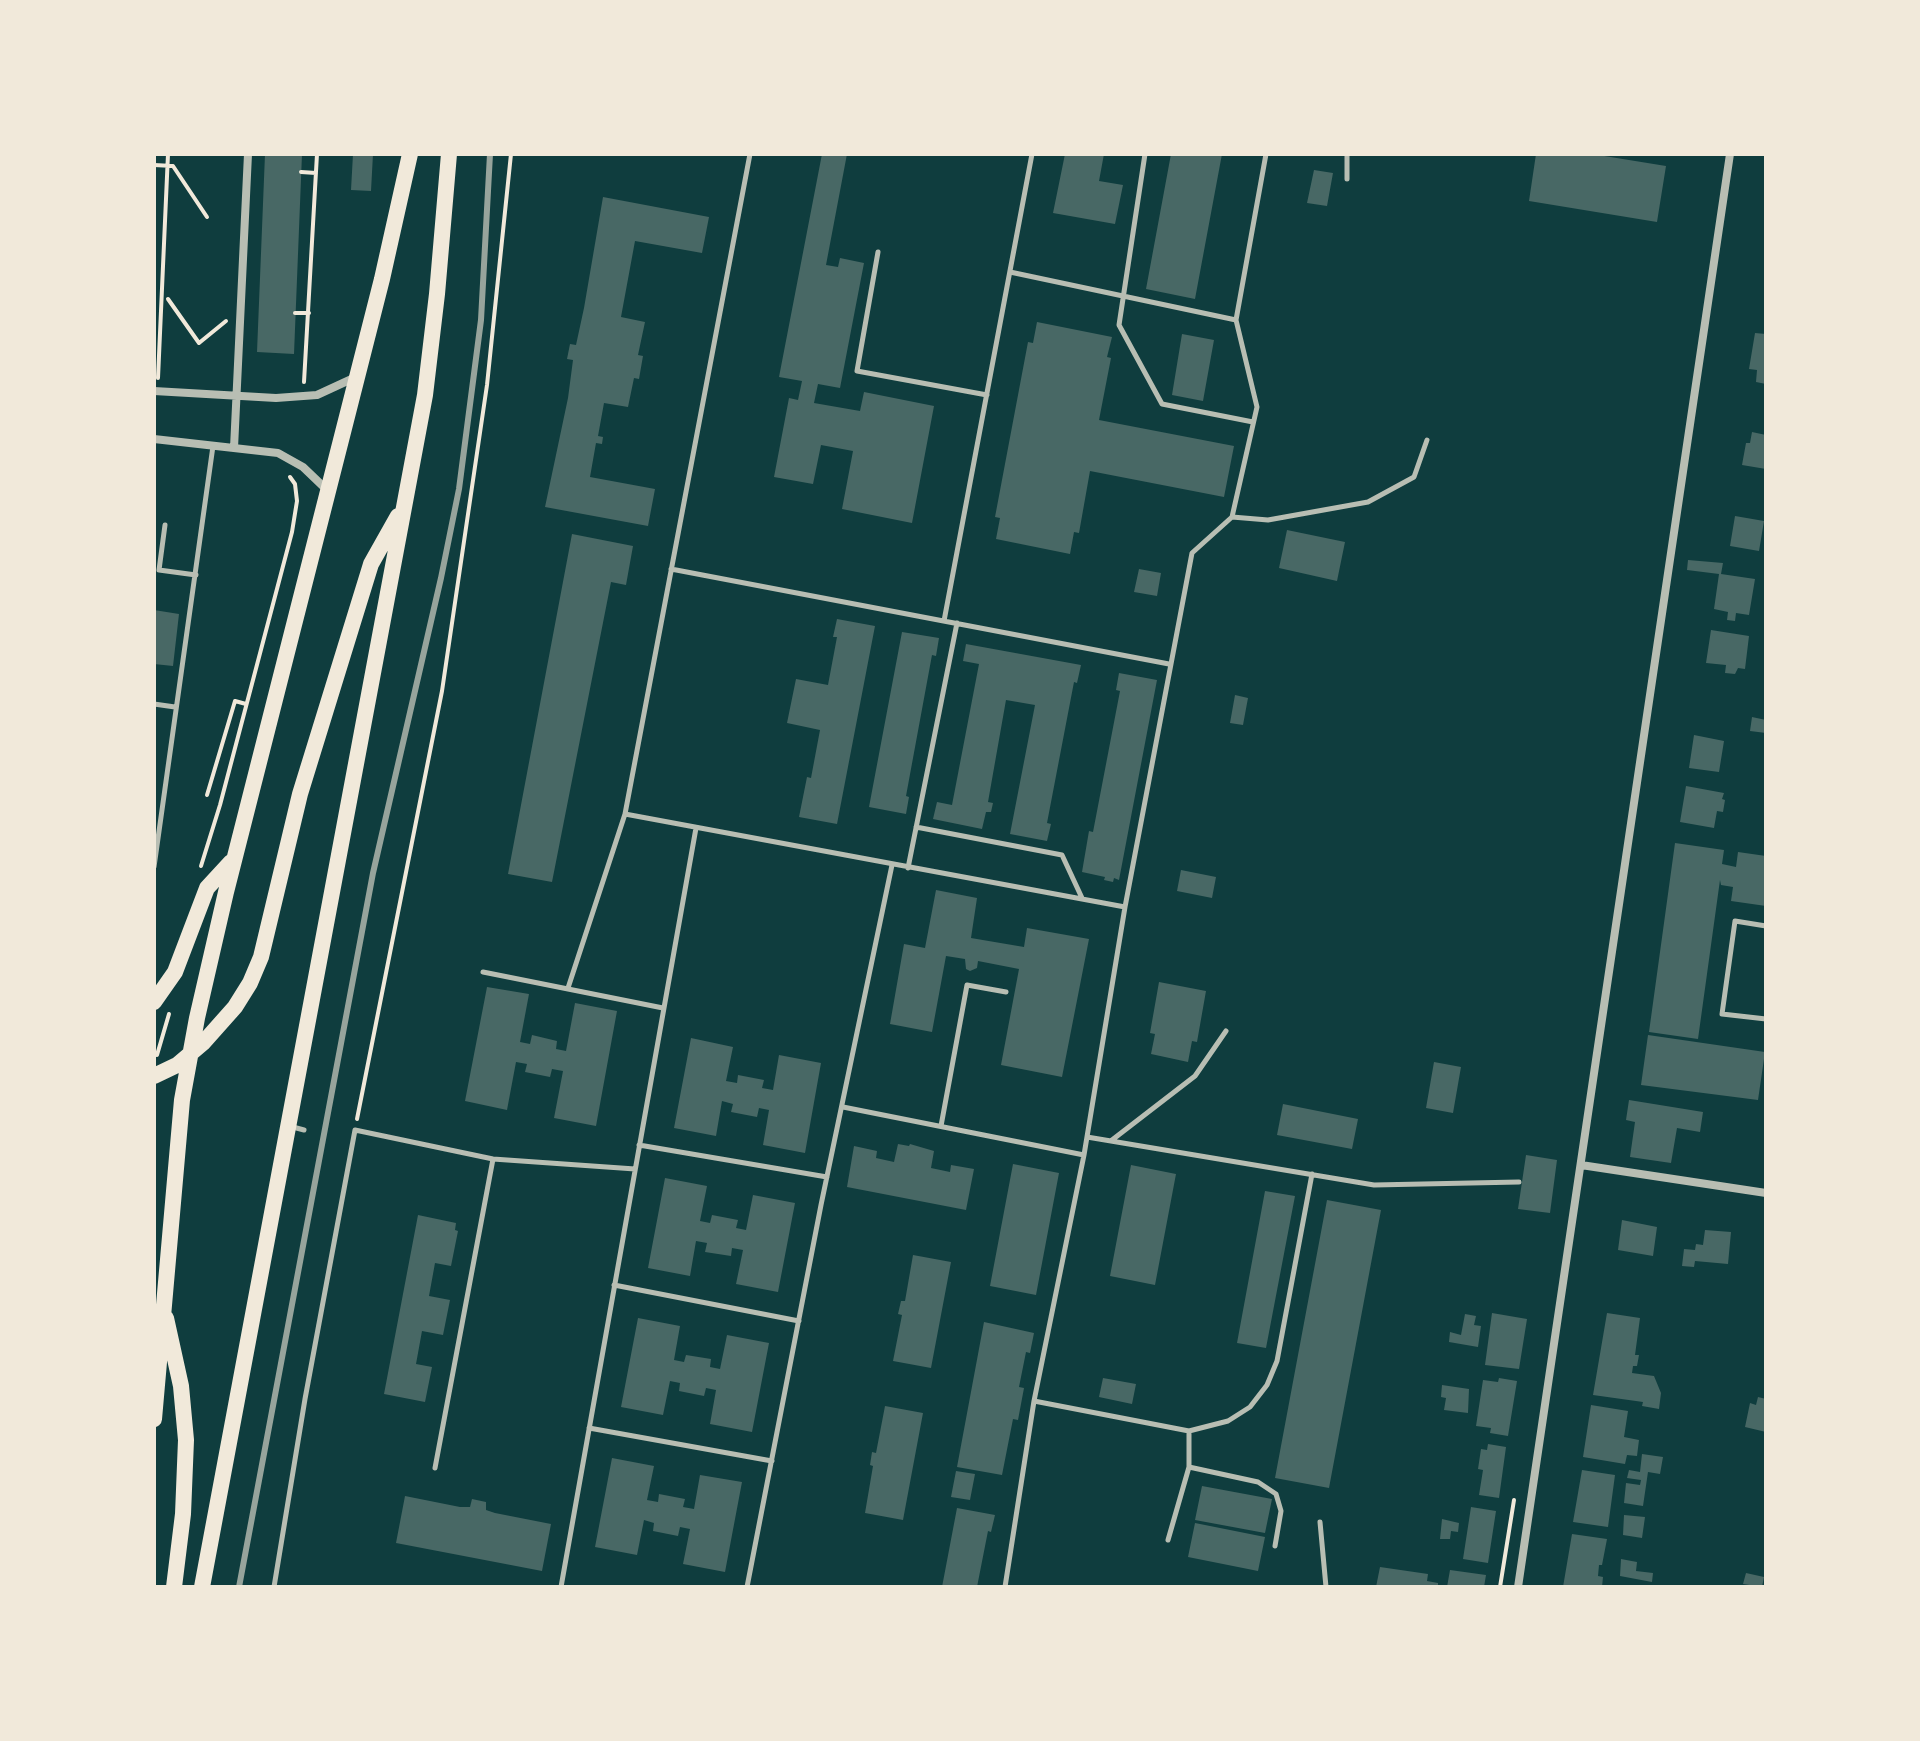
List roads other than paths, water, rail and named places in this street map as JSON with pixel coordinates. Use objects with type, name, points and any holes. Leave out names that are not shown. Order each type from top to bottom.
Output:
[{"type":"main road","points":[[154,1419],[182,1100],[199,1005],[382,279],[410,154]]},
{"type":"main road","points":[[202,1587],[296,1128],[425,395],[449,154]]},
{"type":"main road","points":[[155,1070],[177,1065],[203,1043],[235,1007],[250,983],[261,957],[300,794],[371,564],[405,505]]},
{"type":"main road","points":[[158,998],[187,946],[207,888],[234,858]]},
{"type":"main road","points":[[154,1282],[173,1341],[186,1440],[183,1514],[174,1587]]},
{"type":"street","points":[[234,448],[248,154]]},
{"type":"street","points":[[1518,1587],[1730,154]]},
{"type":"street","points":[[154,391],[276,398],[317,395],[356,377]]},
{"type":"street","points":[[154,439],[278,453],[303,467],[328,491]]},
{"type":"street","points":[[1581,1165],[1766,1193]]},
{"type":"lane","points":[[568,988],[625,814],[750,154]]},
{"type":"lane","points":[[944,621],[1032,154]]},
{"type":"lane","points":[[1145,154],[1119,325],[1162,404],[1253,422]]},
{"type":"lane","points":[[1005,1587],[1034,1401],[1084,1155],[1125,907],[1192,553],[1232,517],[1257,407],[1236,320],[1266,154]]},
{"type":"lane","points":[[1347,154],[1347,179]]},
{"type":"lane","points":[[878,252],[857,371],[987,395]]},
{"type":"lane","points":[[1010,272],[1236,320]]},
{"type":"lane","points":[[1232,517],[1268,520],[1368,502],[1414,477],[1427,440]]},
{"type":"lane","points":[[154,867],[213,446]]},
{"type":"lane","points":[[165,525],[159,570],[196,575]]},
{"type":"lane","points":[[671,569],[1169,664]]},
{"type":"lane","points":[[908,868],[957,623]]},
{"type":"lane","points":[[154,704],[175,707]]},
{"type":"lane","points":[[625,814],[1125,907]]},
{"type":"lane","points":[[916,827],[1062,855],[1083,899]]},
{"type":"lane","points":[[561,1587],[696,828]]},
{"type":"lane","points":[[747,1587],[892,865]]},
{"type":"lane","points":[[1766,926],[1735,921],[1722,1014],[1766,1019]]},
{"type":"lane","points":[[483,972],[663,1008]]},
{"type":"lane","points":[[941,1126],[967,985],[1006,992]]},
{"type":"lane","points":[[1112,1141],[1195,1076],[1226,1031]]},
{"type":"lane","points":[[843,1107],[1084,1155]]},
{"type":"lane","points":[[274,1587],[355,1130],[493,1159],[635,1169]]},
{"type":"lane","points":[[1087,1137],[1374,1185],[1519,1182]]},
{"type":"lane","points":[[639,1145],[827,1177]]},
{"type":"lane","points":[[435,1468],[493,1159]]},
{"type":"lane","points":[[1034,1401],[1189,1431],[1228,1421],[1250,1407],[1267,1385],[1277,1361],[1312,1174]]},
{"type":"lane","points":[[614,1285],[799,1321]]},
{"type":"lane","points":[[589,1428],[772,1461]]},
{"type":"lane","points":[[1168,1540],[1189,1467],[1189,1431]]},
{"type":"lane","points":[[1189,1467],[1258,1482],[1276,1494],[1281,1511],[1275,1546]]},
{"type":"lane","points":[[1320,1522],[1326,1587]]},
{"type":"railway","points":[[239,1587],[373,873],[459,489],[481,320],[490,154]]}]
